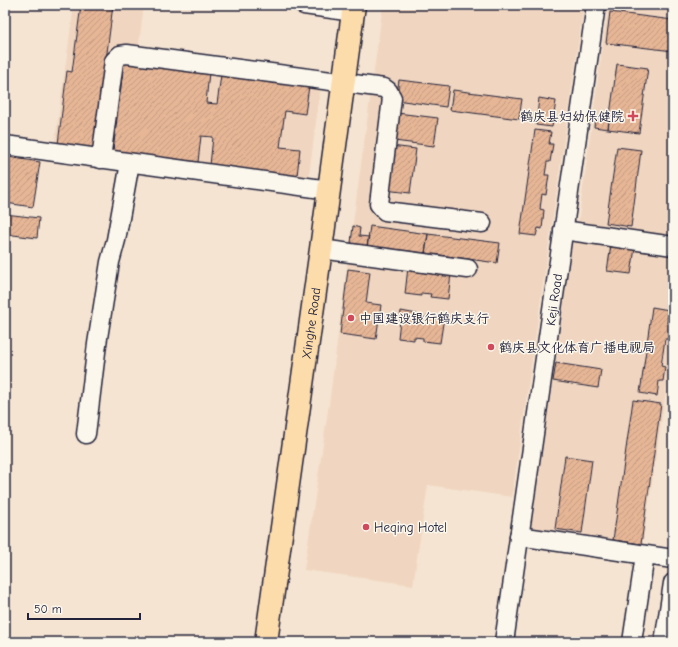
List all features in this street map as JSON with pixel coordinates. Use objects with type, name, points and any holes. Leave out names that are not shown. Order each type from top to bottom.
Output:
[{"type":"main road","name":"Xinghe Road","points":[[266,642],[353,9]]},
{"type":"street","points":[[304,5],[353,9]]},
{"type":"street","name":"Keji Road","points":[[504,642],[596,5]]},
{"type":"street","points":[[101,159],[114,61],[120,55],[127,54],[384,88],[388,91],[392,98],[379,204],[385,211],[482,223]]},
{"type":"street","points":[[5,145],[329,190]]},
{"type":"street","points":[[86,434],[109,270],[130,163]]},
{"type":"street","points":[[563,230],[673,246]]},
{"type":"street","points":[[321,249],[468,269]]},
{"type":"street","points":[[519,536],[673,559]]},
{"type":"street","points":[[632,642],[645,555]]},
{"type":"street","points":[[664,642],[673,583]]},
{"type":"shaded area","points":[[74,5],[144,5],[138,52],[322,78],[308,182],[54,148]]},
{"type":"shaded area","points":[[383,5],[584,5],[512,497],[428,485],[413,585],[304,570],[329,404]]},
{"type":"shaded area","name":"鹤庆县妇幼保健院","points":[[608,6],[673,8],[673,237],[578,224]]},
{"type":"shaded area","points":[[568,235],[673,251],[673,346],[642,548],[529,531]]},
{"type":"building","points":[[81,5],[113,5],[95,148],[58,144],[67,71],[72,72]]},
{"type":"building","points":[[610,12],[673,20],[673,51],[606,43]]},
{"type":"building","points":[[124,62],[209,72],[206,103],[217,104],[221,75],[309,86],[305,114],[285,111],[280,147],[300,149],[297,176],[210,165],[213,137],[201,136],[198,162],[113,151]]},
{"type":"building","points":[[617,64],[648,68],[639,133],[608,129]]},
{"type":"building","points":[[399,80],[449,86],[446,107],[396,100]]},
{"type":"building","points":[[453,90],[522,99],[519,119],[450,110]]},
{"type":"building","points":[[539,98],[556,101],[552,127],[536,125]]},
{"type":"building","points":[[397,113],[438,118],[434,146],[394,141]]},
{"type":"building","points":[[595,118],[609,120],[608,129],[594,127]]},
{"type":"building","points":[[535,130],[551,132],[549,144],[553,144],[550,162],[547,162],[545,175],[549,175],[546,195],[542,194],[540,209],[544,210],[542,229],[538,228],[536,236],[520,234]]},
{"type":"building","points":[[391,146],[416,149],[410,193],[385,190]]},
{"type":"building","points":[[617,147],[641,150],[631,227],[606,223]]},
{"type":"building","points":[[8,157],[40,162],[33,207],[5,203],[5,175]]},
{"type":"building","points":[[5,214],[39,218],[37,238],[5,234]]},
{"type":"building","points":[[353,226],[360,228],[359,236],[369,237],[367,246],[351,243]]},
{"type":"building","points":[[370,226],[428,234],[425,253],[367,246]]},
{"type":"building","points":[[428,234],[500,243],[497,263],[425,253]]},
{"type":"building","points":[[611,245],[635,248],[631,274],[607,271]]},
{"type":"building","points":[[408,267],[424,270],[424,273],[434,274],[434,271],[451,273],[448,299],[430,297],[431,294],[421,293],[421,296],[405,294]]},
{"type":"building","points":[[348,269],[370,272],[366,303],[381,305],[376,339],[340,334]]},
{"type":"building","points":[[652,307],[669,310],[667,323],[672,324],[669,339],[665,339],[661,366],[665,367],[663,381],[659,381],[657,396],[640,393]]},
{"type":"building","points":[[401,311],[417,314],[417,317],[427,318],[427,315],[444,317],[440,343],[423,341],[423,338],[414,337],[414,340],[398,338]]},
{"type":"building","points":[[556,363],[601,370],[598,388],[553,381]]},
{"type":"building","points":[[633,400],[661,404],[641,544],[613,540]]},
{"type":"building","points":[[565,456],[592,460],[582,533],[555,529]]},
{"type":"place","name":"鹤庆县妇幼保健院","points":[[633,116]]},
{"type":"place","name":"中国建设银行鹤庆支行","points":[[351,318]]},
{"type":"place","name":"鹤庆县文化体育广播电视局","points":[[491,347]]},
{"type":"place","name":"Heqing Hotel","points":[[366,527]]}]
